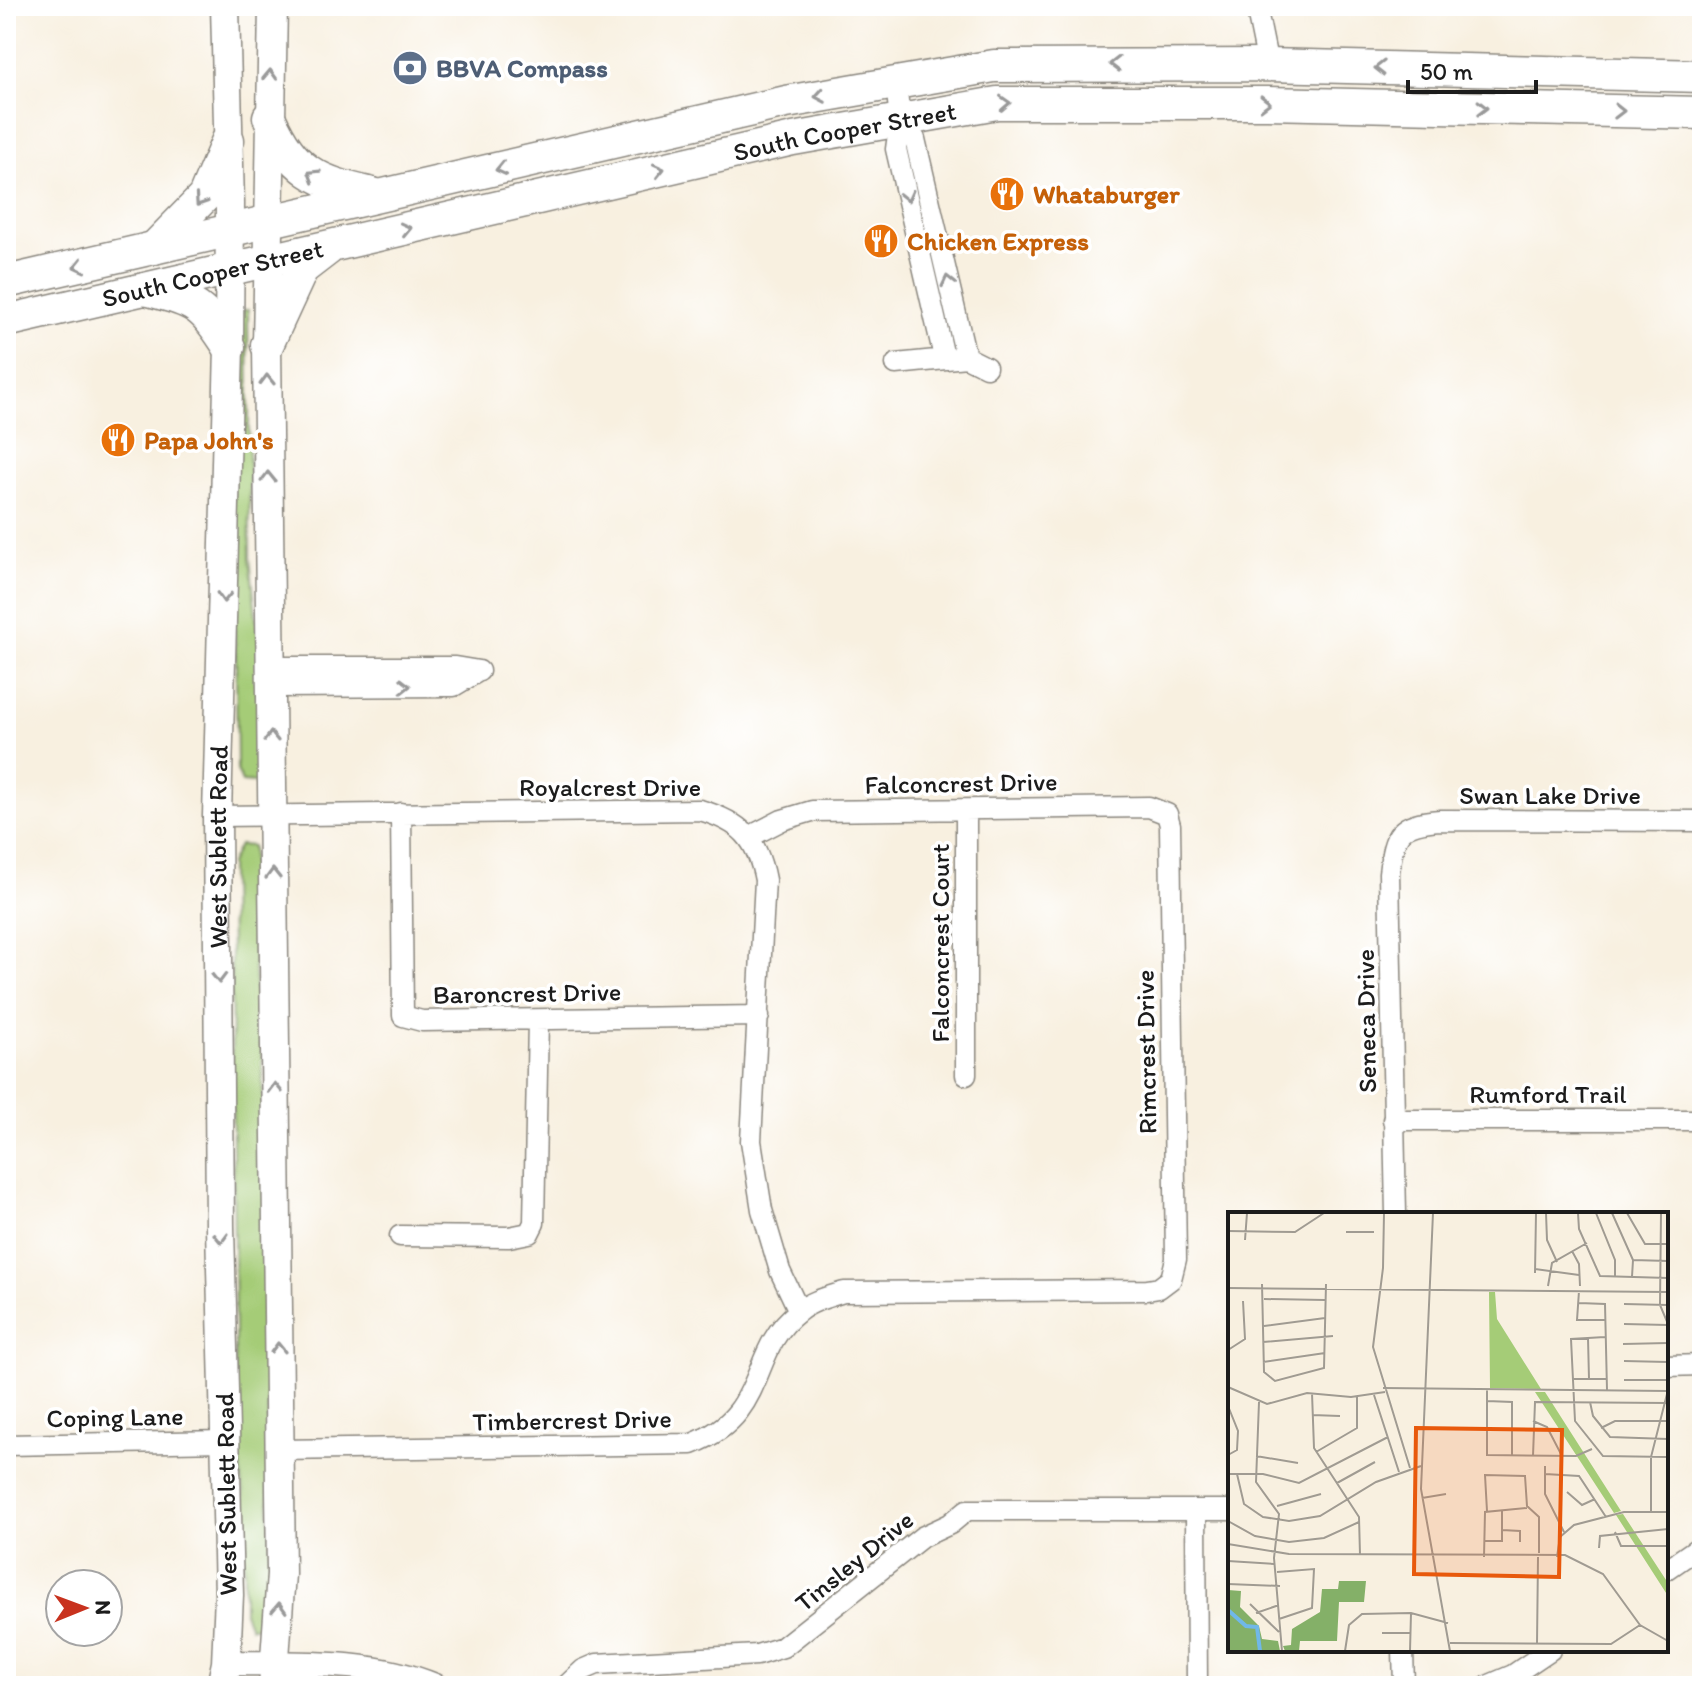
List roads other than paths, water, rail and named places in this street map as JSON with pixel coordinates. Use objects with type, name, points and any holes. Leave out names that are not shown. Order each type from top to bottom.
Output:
[{"type":"main road","name":"West Sublett Road","points":[[224,1674],[229,1571],[217,816],[229,347],[225,6]]},
{"type":"main road","name":"West Sublett Road","points":[[273,6],[267,345],[279,1450],[275,1675]]},
{"type":"main road","name":"South Cooper Street","points":[[6,282],[786,102],[994,66],[1268,65],[1692,75]]},
{"type":"main road","points":[[1691,113],[1692,75]]},
{"type":"main road","name":"South Cooper Street","points":[[6,321],[793,139],[997,103],[1094,101],[1691,113]]},
{"type":"main road","points":[[269,117],[284,150],[302,169],[326,184],[384,196]]},
{"type":"main road","points":[[153,249],[204,197],[228,140]]},
{"type":"main road","points":[[267,345],[302,269],[330,247]]},
{"type":"main road","points":[[146,289],[186,300],[202,309],[229,347]]},
{"type":"street","points":[[1256,6],[1268,65]]},
{"type":"street","points":[[896,83],[900,120],[896,149],[944,357]]},
{"type":"street","points":[[900,120],[915,139],[966,357]]},
{"type":"street","points":[[896,364],[966,357],[986,367]]},
{"type":"street","points":[[270,677],[366,677]]},
{"type":"street","name":"Falconcrest Drive","points":[[749,837],[782,820],[812,811],[1149,807],[1167,814],[1170,825]]},
{"type":"street","name":"Royalcrest Drive","points":[[217,816],[700,810],[736,823],[749,837]]},
{"type":"street","name":"Falconcrest Court","points":[[966,811],[966,1075]]},
{"type":"street","name":"Baroncrest Drive","points":[[401,813],[403,1016],[422,1021],[759,1016]]},
{"type":"street","name":"Swan Lake Drive","points":[[1400,830],[1414,822],[1440,820],[1702,821]]},
{"type":"street","name":"Rimcrest Drive","points":[[1170,825],[1176,1259],[1171,1279]]},
{"type":"street","name":"Seneca Drive","points":[[1396,1212],[1389,873],[1392,848],[1400,830]]},
{"type":"street","points":[[749,837],[761,860],[765,880],[752,1101],[757,1191],[780,1271],[799,1311]]},
{"type":"street","points":[[400,1236],[509,1237],[529,1233],[535,1209],[538,1020]]},
{"type":"street","name":"Rumford Trail","points":[[1393,1120],[1702,1120]]},
{"type":"street","name":"Timbercrest Drive","points":[[279,1450],[692,1444],[713,1436],[741,1410],[756,1386],[773,1342],[799,1311],[844,1292],[1147,1290],[1159,1288],[1171,1279]]},
{"type":"street","points":[[1668,1366],[1702,1365]]},
{"type":"street","name":"Coping Lane","points":[[6,1445],[225,1441]]},
{"type":"street","name":"Tinsley Drive","points":[[566,1686],[583,1670],[597,1664],[757,1655],[783,1647],[812,1628],[922,1537],[950,1524],[967,1510],[1228,1510]]},
{"type":"street","points":[[1196,1511],[1197,1686]]},
{"type":"street","points":[[1668,1569],[1702,1545]]},
{"type":"street","points":[[1403,1652],[1404,1686]]},
{"type":"street","points":[[1487,1686],[1513,1675],[1547,1652]]},
{"type":"street","points":[[224,1674],[275,1675],[354,1667],[399,1681],[435,1686]]},
{"type":"place","name":"BBVA Compass","points":[[410,68]]},
{"type":"place","name":"Whataburger","points":[[1007,194]]},
{"type":"place","name":"Chicken Express","points":[[881,241]]},
{"type":"place","name":"Papa John's","points":[[118,440]]}]
